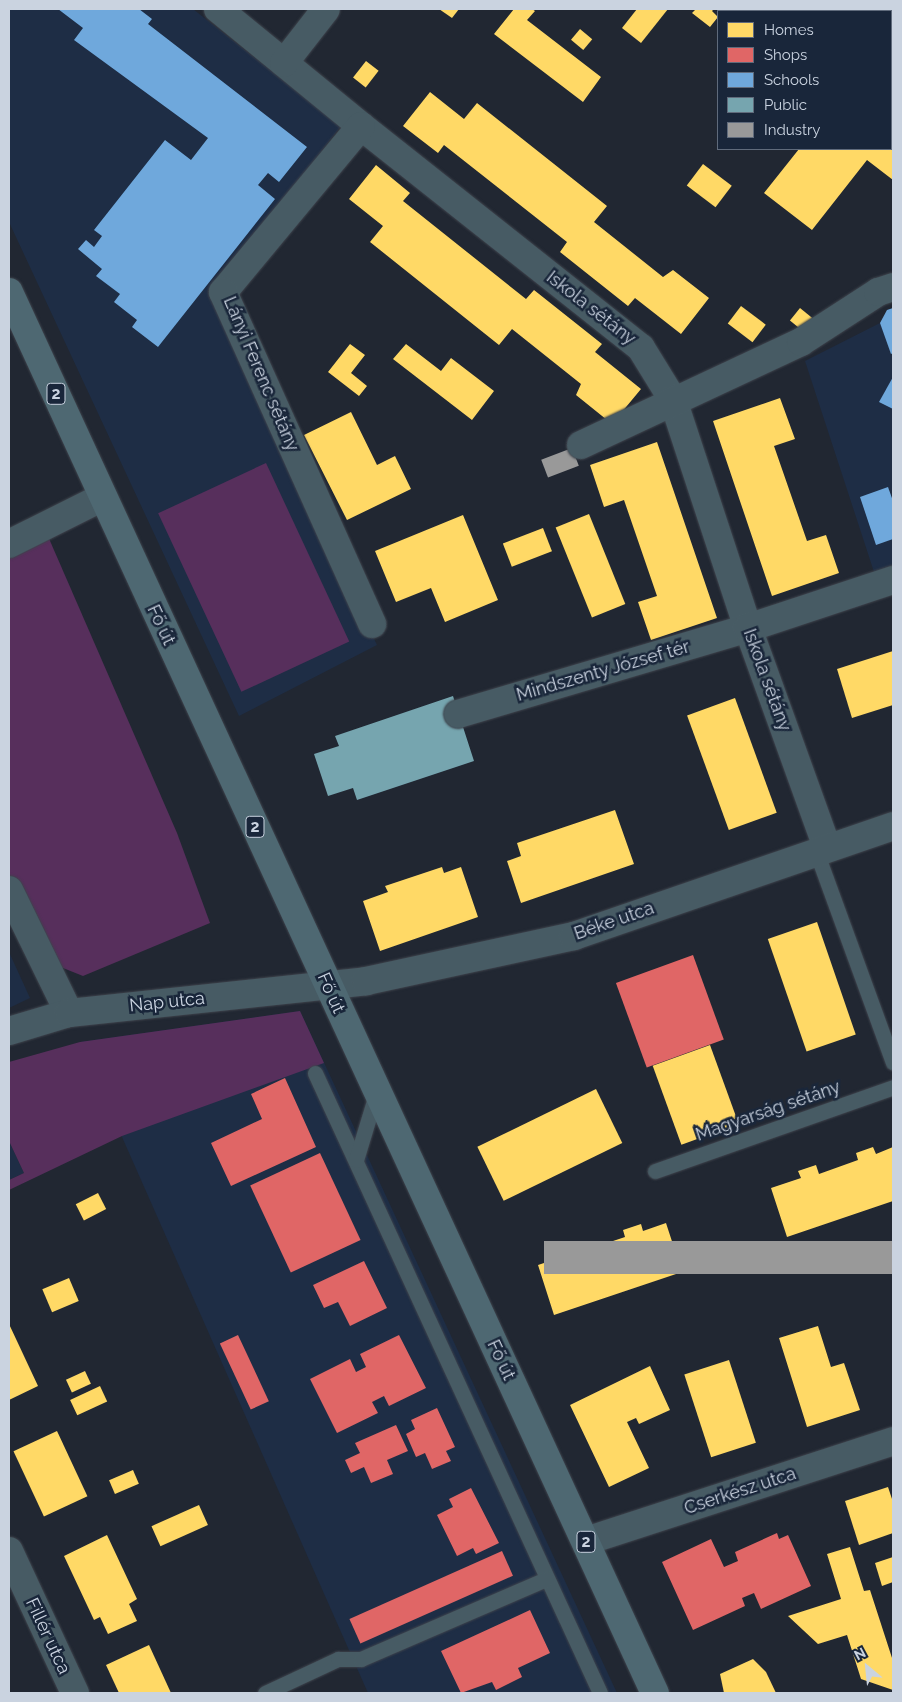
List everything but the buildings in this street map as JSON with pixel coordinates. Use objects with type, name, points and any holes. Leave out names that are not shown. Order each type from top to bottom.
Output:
[{"type":"main road","name":"Fő út","points":[[9,292],[655,1693]]},
{"type":"street","name":"Iskola sétány","points":[[218,9],[360,126],[641,348],[673,400],[822,849]]},
{"type":"street","points":[[284,63],[326,9]]},
{"type":"street","name":"Lányi Ferenc sétány","points":[[360,126],[223,292],[372,624]]},
{"type":"street","points":[[581,445],[673,400],[801,342],[878,292],[893,286]]},
{"type":"street","points":[[9,544],[103,497]]},
{"type":"street","name":"Mindszenty József tér","points":[[458,714],[748,628],[893,580]]},
{"type":"street","name":"Béke utca","points":[[327,984],[366,981],[574,936],[893,826]]},
{"type":"street","points":[[9,890],[68,1013]]},
{"type":"street","name":"Nap utca","points":[[9,1031],[68,1013],[327,984]]},
{"type":"street","name":"Cserkész utca","points":[[586,1542],[893,1441]]},
{"type":"street","name":"Fillér utca","points":[[9,1551],[75,1693]]},
{"type":"lane","name":"Iskola sétány","points":[[822,849],[893,1062]]},
{"type":"lane","points":[[315,1073],[546,1580],[600,1693]]},
{"type":"lane","name":"Magyarság sétány","points":[[655,1171],[893,1087]]},
{"type":"lane","points":[[356,1160],[377,1091]]},
{"type":"lane","points":[[264,1693],[338,1659],[361,1660],[546,1580]]},
{"type":"shaded area","points":[[9,9],[193,9],[341,126],[210,295],[377,645],[239,716],[9,222]]},
{"type":"shaded area","points":[[893,308],[893,569],[875,575],[805,361],[880,323],[887,310]]},
{"type":"shaded area","points":[[266,463],[349,642],[241,692],[158,513]]},
{"type":"shaded area","points":[[47,534],[177,833],[210,923],[83,976],[43,960],[9,886],[9,553]]},
{"type":"shaded area","points":[[9,952],[30,998],[9,1008]]},
{"type":"shaded area","points":[[300,1011],[617,1693],[368,1693],[80,1042]]},
{"type":"shaded area","points":[[300,1011],[324,1063],[122,1136],[9,1190],[9,1180],[24,1173],[9,1141],[9,1062],[80,1042]]},
{"type":"shaded area","points":[[9,1141],[24,1173],[9,1180]]}]
